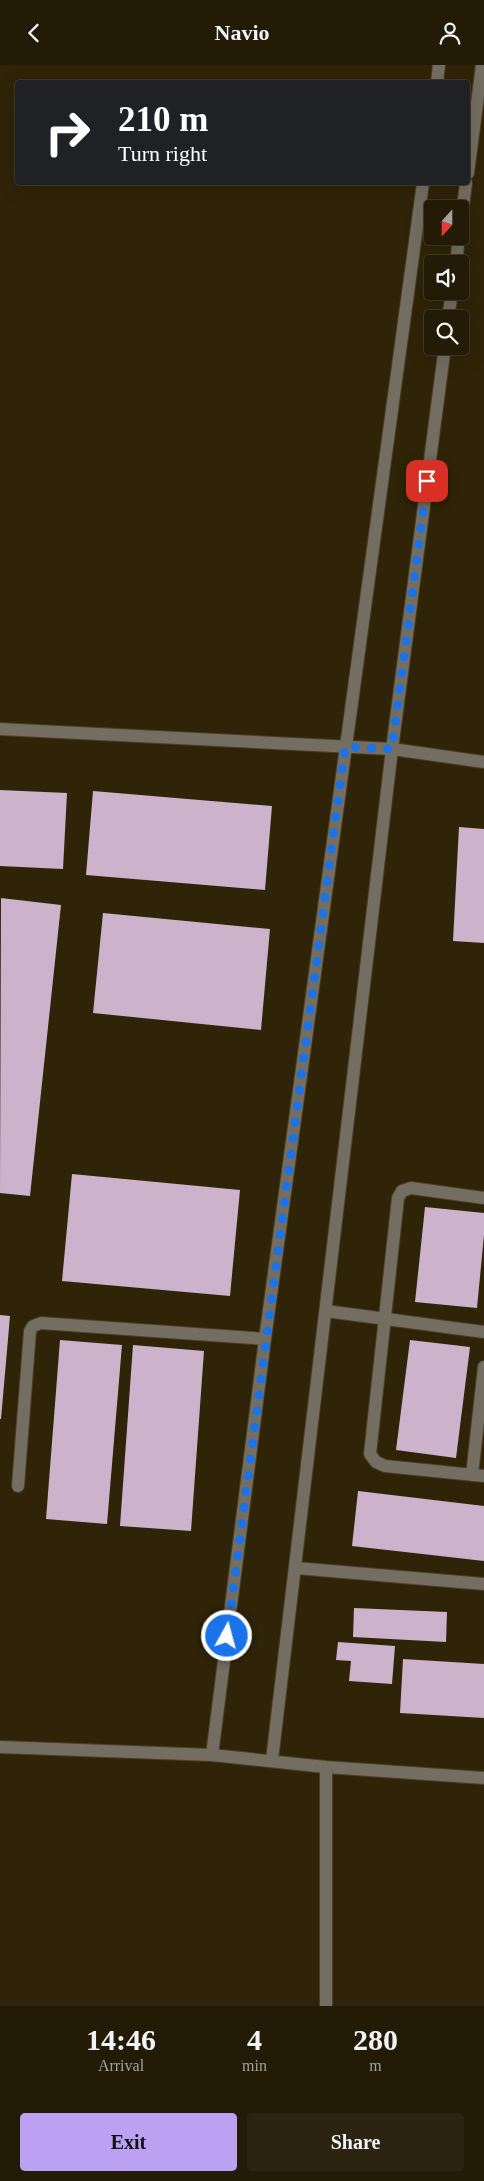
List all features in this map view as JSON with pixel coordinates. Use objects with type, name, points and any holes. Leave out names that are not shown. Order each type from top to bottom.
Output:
[{"type":"street","points":[[437,80],[439,65]]},
{"type":"street","points":[[470,158],[482,65]]},
{"type":"street","points":[[212,1755],[265,1339],[423,185]]},
{"type":"street","points":[[464,200],[466,185]]},
{"type":"street","points":[[272,1760],[392,749],[444,355]]},
{"type":"street","points":[[0,729],[392,749],[484,762]]},
{"type":"street","points":[[484,1198],[411,1188],[402,1191],[398,1198],[370,1454],[376,1462],[385,1466],[478,1475],[484,1367]]},
{"type":"street","points":[[326,1311],[484,1332]]},
{"type":"street","points":[[18,1486],[30,1331],[33,1326],[41,1323],[265,1339]]},
{"type":"street","points":[[296,1568],[484,1584]]},
{"type":"street","points":[[0,1747],[212,1755],[326,1767],[484,1778]]},
{"type":"street","points":[[326,1767],[326,2006]]},
{"type":"building","points":[[0,790],[67,793],[63,869],[0,866]]},
{"type":"building","points":[[93,791],[272,806],[265,890],[86,875]]},
{"type":"building","points":[[459,827],[484,829],[484,943],[453,941]]},
{"type":"building","points":[[1,898],[61,905],[30,1196],[0,1193]]},
{"type":"building","points":[[103,913],[270,929],[261,1030],[93,1013]]},
{"type":"building","points":[[72,1174],[240,1190],[230,1296],[62,1281]]},
{"type":"building","points":[[425,1207],[484,1213],[484,1235],[477,1308],[415,1302]]},
{"type":"building","points":[[0,1315],[10,1316],[1,1419],[0,1419]]},
{"type":"building","points":[[60,1340],[122,1345],[107,1524],[46,1519]]},
{"type":"building","points":[[410,1340],[470,1347],[456,1458],[396,1450]]},
{"type":"building","points":[[133,1345],[204,1351],[191,1531],[120,1526]]},
{"type":"building","points":[[358,1491],[484,1506],[484,1561],[352,1546]]},
{"type":"building","points":[[354,1608],[447,1612],[446,1642],[353,1637]]},
{"type":"building","points":[[338,1642],[395,1646],[392,1684],[349,1681],[351,1661],[336,1660]]},
{"type":"building","points":[[403,1659],[484,1664],[484,1718],[400,1713]]},
{"type":"route","points":[[227,1636],[345,747],[392,749],[427,481]]}]
